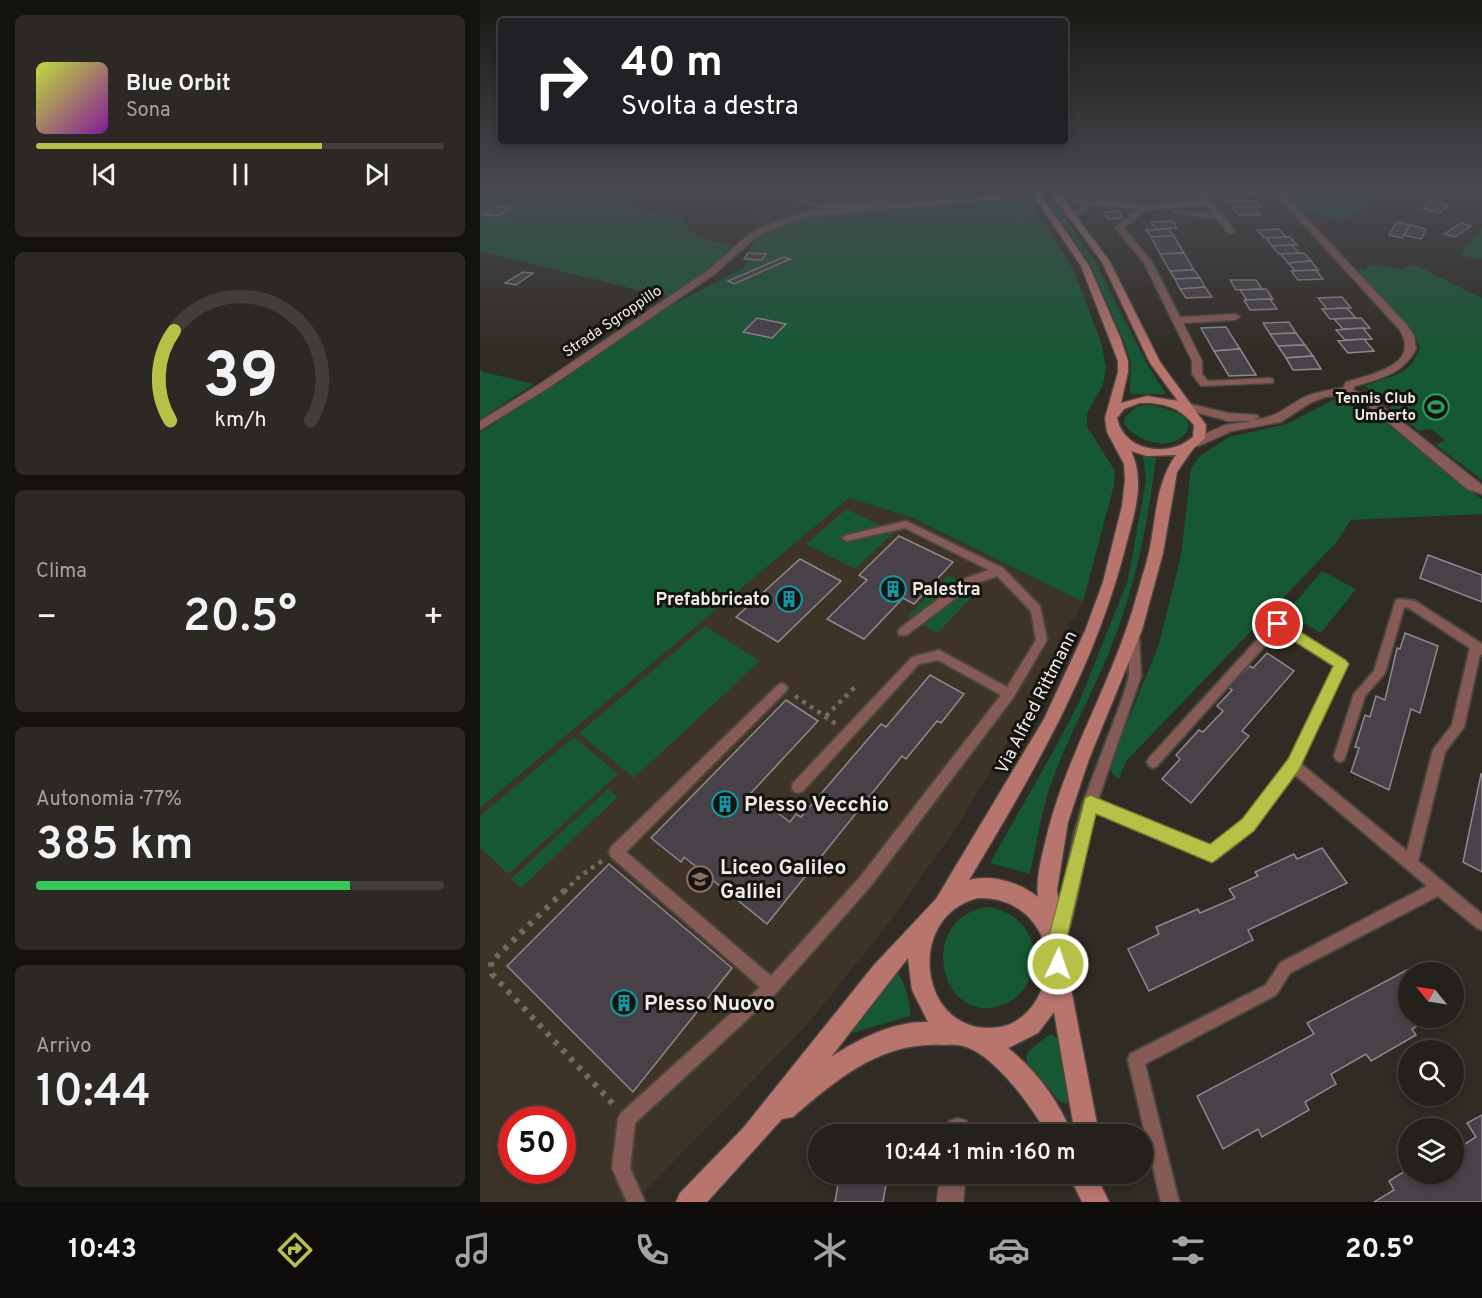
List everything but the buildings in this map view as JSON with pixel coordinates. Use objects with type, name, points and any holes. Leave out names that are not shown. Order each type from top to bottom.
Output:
[{"type":"main road","points":[[1072,246],[1085,266],[1123,361],[1123,372],[1112,425]]},
{"type":"main road","points":[[1085,1124],[1055,948],[1047,890],[1049,869],[1059,822],[1080,759],[1134,630],[1156,553],[1167,485],[1172,471],[1201,431],[1192,412],[1155,363],[1106,262],[1094,246]]},
{"type":"main road","points":[[1172,403],[1149,399],[1128,402],[1114,412],[1112,425],[1128,445],[1146,451],[1166,453],[1192,446]]},
{"type":"main road","name":"Via Alfred Rittmann","points":[[938,912],[1023,774],[1086,652],[1108,594],[1128,511],[1132,480],[1126,454],[1112,425]]},
{"type":"main road","points":[[689,1202],[761,1127],[898,952],[955,897],[970,890],[1002,889],[1018,895],[1032,905],[1043,918],[1055,948],[1054,986],[1046,1006],[1033,1023],[1015,1034],[995,1040],[921,1034],[889,1041],[865,1050],[839,1063],[761,1127]]},
{"type":"main road","points":[[938,912],[925,932],[920,950],[919,970],[923,989],[931,1007],[944,1023],[1004,1059],[1027,1083],[1055,1124]]},
{"type":"main road","points":[[1087,1184],[1097,1202]]},
{"type":"main road","points":[[1095,1184],[1097,1202]]},
{"type":"street","name":"Strada Sgroppillo","points":[[480,426],[713,271],[741,246]]},
{"type":"street","points":[[1134,246],[1148,262],[1197,361],[1197,374],[1205,384],[1269,381]]},
{"type":"street","points":[[1328,246],[1404,327],[1411,349],[1402,364],[1392,371],[1350,384],[1347,391]]},
{"type":"street","points":[[1177,320],[1235,317]]},
{"type":"street","points":[[1192,446],[1208,436],[1229,428],[1277,420],[1323,394],[1347,391],[1368,400],[1472,486],[1482,490]]},
{"type":"street","points":[[1172,403],[1192,412],[1228,417],[1246,418],[1286,413]]},
{"type":"street","points":[[950,1202],[952,1184]]},
{"type":"lane","points":[[636,1202],[621,1168],[627,1119],[772,987],[865,882],[1009,694],[1042,640],[1036,609],[999,571],[906,524],[847,538]]},
{"type":"lane","points":[[903,632],[970,581],[999,571]]},
{"type":"lane","points":[[1340,756],[1360,694],[1379,673],[1400,603],[1411,604],[1479,648],[1458,727],[1439,750],[1411,861]]},
{"type":"lane","points":[[1090,804],[1212,854],[1248,825],[1293,765],[1341,664],[1278,624],[1153,762]]},
{"type":"lane","points":[[1055,948],[1090,804],[1135,676],[1134,630]]},
{"type":"lane","points":[[798,787],[915,660],[939,655],[1009,694]]},
{"type":"lane","points":[[772,987],[616,852],[782,688]]},
{"type":"lane","points":[[1293,765],[1482,922]]},
{"type":"lane","points":[[1170,1202],[1136,1060],[1271,990],[1285,968],[1440,887]]},
{"type":"path","points":[[826,716],[858,684]]},
{"type":"path","points":[[782,688],[849,732]]},
{"type":"path","points":[[616,852],[580,876],[491,962],[492,974],[627,1119]]},
{"type":"shaded area","name":"Liceo Galileo Galilei","points":[[849,498],[913,518],[1083,602],[1074,619],[1068,621],[1067,625],[1071,630],[1031,704],[954,831],[885,928],[806,1026],[634,1202],[480,1202],[480,808]]},
{"type":"green space","points":[[480,246],[731,246],[713,267],[666,297],[480,251]]},
{"type":"green space","points":[[752,246],[1058,246],[1074,271],[1101,342],[1106,367],[1103,384],[1087,414],[1087,426],[1115,471],[1114,485],[1083,602],[913,518],[849,498],[480,808],[480,433],[668,307],[742,269],[747,263],[744,259]]},
{"type":"green space","points":[[1078,246],[1084,246],[1095,262],[1148,366],[1166,394],[1130,394],[1131,362],[1091,266]]},
{"type":"green space","points":[[1467,246],[1482,246],[1482,259],[1460,255]]},
{"type":"green space","points":[[1367,264],[1403,269],[1413,264],[1482,298],[1482,480],[1436,445],[1445,440],[1431,429],[1419,431],[1365,386],[1405,370],[1416,357],[1420,347],[1413,332],[1355,268],[1367,270]]},
{"type":"green space","points":[[480,369],[483,372],[534,384],[480,419]]},
{"type":"green space","points":[[1339,397],[1360,401],[1458,483],[1482,499],[1482,514],[1351,520],[1336,543],[1126,761],[1119,779],[1112,774],[1110,765],[1159,644],[1181,555],[1191,468],[1200,456],[1229,437],[1287,424]]},
{"type":"green space","points":[[1145,405],[1177,413],[1188,422],[1188,429],[1183,436],[1168,443],[1151,442],[1135,435],[1124,423],[1125,417],[1136,407]]},
{"type":"green space","points":[[1143,456],[1156,458],[1145,531],[1127,603],[1110,650],[1060,760],[1040,824],[1030,874],[990,863],[1080,700],[1128,580],[1146,480]]},
{"type":"green space","points":[[846,509],[894,532],[855,569],[806,544]]},
{"type":"green space","points":[[1322,571],[1356,589],[1321,633],[1286,613]]},
{"type":"green space","points":[[948,575],[977,591],[938,633],[908,616]]},
{"type":"green space","points":[[705,626],[760,661],[634,778],[579,733]]},
{"type":"green space","points":[[574,737],[618,774],[508,874],[480,847],[480,816]]},
{"type":"green space","points":[[608,789],[618,797],[521,888],[511,879]]},
{"type":"green space","points":[[986,907],[1000,910],[1021,924],[1029,934],[1035,958],[1033,971],[1025,988],[1018,995],[999,1006],[979,1007],[962,1000],[951,986],[944,968],[944,949],[950,930],[964,916]]},
{"type":"green space","points":[[898,973],[907,994],[910,1016],[849,1032],[892,975]]},
{"type":"green space","points":[[1049,1035],[1058,1039],[1067,1104],[1058,1100],[1029,1069],[1026,1057],[1029,1050]]},
{"type":"place","name":"Tennis Club Umberto","points":[[1436,407]]},
{"type":"place","name":"Palestra","points":[[893,589]]},
{"type":"place","name":"Prefabbricato","points":[[789,599]]},
{"type":"place","name":"Plesso Vecchio","points":[[725,804]]},
{"type":"place","name":"Liceo Galileo Galilei","points":[[700,879]]},
{"type":"place","name":"Plesso Nuovo","points":[[624,1003]]},
{"type":"route","points":[[1058,964],[1056,947],[1090,804],[1212,854],[1248,825],[1293,765],[1341,664],[1278,624]]}]
